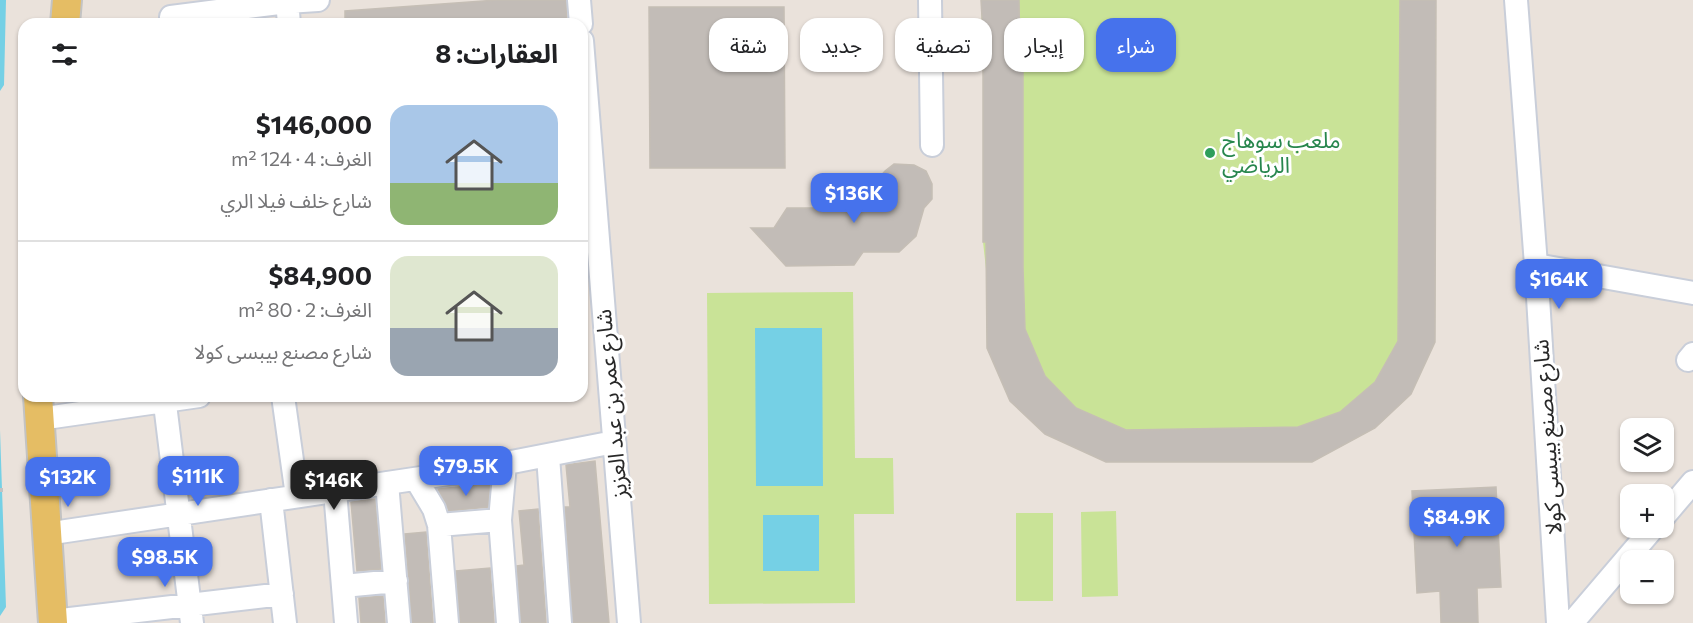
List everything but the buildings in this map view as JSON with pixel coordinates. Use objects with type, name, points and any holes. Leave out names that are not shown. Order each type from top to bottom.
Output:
[{"type":"main road","points":[[53,18],[54,0]]},
{"type":"main road","points":[[66,18],[67,0]]},
{"type":"main road","points":[[38,407],[53,622]]},
{"type":"street","points":[[170,14],[288,9],[318,0]]},
{"type":"street","points":[[579,0],[580,18]]},
{"type":"street","points":[[930,0],[932,145]]},
{"type":"street","name":"شارع مصنع بيبسى كولا","points":[[1516,0],[1536,265],[1558,623]]},
{"type":"street","name":"شارع عمر بن عبد العزيز","points":[[588,193],[590,247],[614,442],[629,623]]},
{"type":"street","points":[[1536,265],[1693,293]]},
{"type":"street","points":[[38,407],[108,402]]},
{"type":"street","points":[[164,402],[191,614]]},
{"type":"street","points":[[284,402],[297,496]]},
{"type":"street","points":[[46,534],[416,479],[614,442]]},
{"type":"street","points":[[548,456],[560,623]]},
{"type":"street","points":[[505,464],[500,520],[508,623]]},
{"type":"street","points":[[416,479],[430,501],[439,525],[447,623]]},
{"type":"street","points":[[1674,504],[1693,482]]},
{"type":"street","points":[[387,483],[399,623]]},
{"type":"street","points":[[335,491],[346,623]]},
{"type":"street","points":[[271,500],[285,623]]},
{"type":"street","points":[[439,525],[500,520]]},
{"type":"street","points":[[1572,623],[1644,538]]},
{"type":"street","points":[[343,586],[396,581]]},
{"type":"street","points":[[53,622],[191,614],[282,594]]},
{"type":"green space","name":"ملعب سوهاج الرياضي","points":[[981,0],[1436,0],[1435,342],[1411,394],[1375,428],[1312,462],[1106,462],[1045,434],[1010,401],[987,348],[986,269],[983,242],[983,72],[992,72],[992,18],[982,18]]},
{"type":"green space","points":[[853,292],[855,458],[893,458],[894,514],[854,514],[855,603],[709,604],[707,293]]},
{"type":"green space","points":[[1116,511],[1118,596],[1082,597],[1081,512]]},
{"type":"green space","points":[[1016,513],[1053,513],[1053,601],[1016,601]]},
{"type":"water","points":[[0,0],[6,0],[4,85],[0,91]]},
{"type":"water","points":[[755,328],[822,328],[823,486],[756,486]]},
{"type":"water","points":[[0,430],[6,607],[0,616]]},
{"type":"water","points":[[763,515],[819,515],[819,571],[763,571]]},
{"type":"place","name":"ملعب سوهاج الرياضي","points":[[1210,153]]}]
